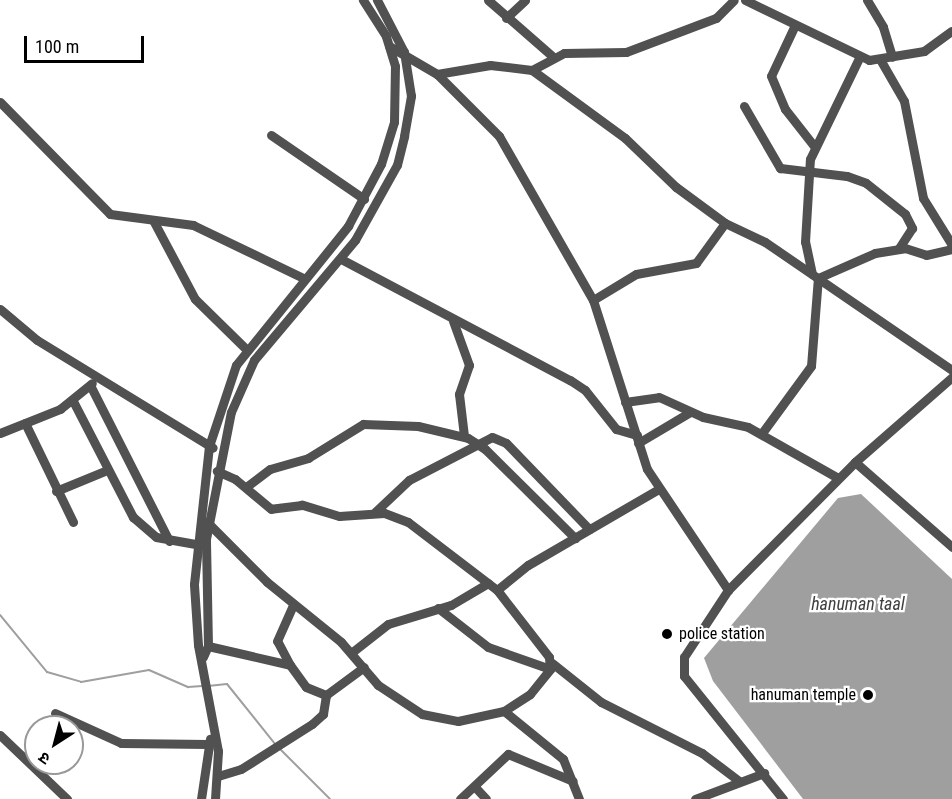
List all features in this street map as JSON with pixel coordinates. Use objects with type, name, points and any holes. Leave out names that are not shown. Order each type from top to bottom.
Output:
[{"type":"street","points":[[215,799],[218,776],[213,728],[207,703],[203,657],[198,645],[195,544],[209,446],[226,387],[246,349],[305,279],[364,199],[394,122],[398,93],[389,46],[363,0]]},
{"type":"street","points":[[203,657],[208,646],[208,523],[220,451],[254,360],[341,259],[396,165],[411,96],[404,52],[377,0]]},
{"type":"street","points":[[488,0],[552,56]]},
{"type":"street","points":[[506,18],[525,0]]},
{"type":"street","points":[[532,70],[552,56],[626,52],[716,18],[734,0]]},
{"type":"street","points":[[745,0],[859,58],[881,61],[924,51],[952,31]]},
{"type":"street","points":[[867,0],[883,27],[892,57]]},
{"type":"street","points":[[795,25],[771,76],[785,109],[814,146]]},
{"type":"street","points":[[389,46],[404,52],[437,75],[499,136],[593,300],[625,402],[657,489],[728,590]]},
{"type":"street","points":[[762,433],[810,366],[815,276],[805,242],[809,173],[814,146],[859,58]]},
{"type":"street","points":[[815,276],[899,248],[926,255],[952,247],[930,212],[904,102],[881,61]]},
{"type":"street","points":[[437,75],[490,65],[532,70],[625,138],[676,187],[725,223],[815,276],[952,370]]},
{"type":"street","points":[[0,102],[110,214],[154,222],[193,225],[226,237],[305,279]]},
{"type":"street","points":[[744,106],[774,163],[809,173],[866,183],[912,223]]},
{"type":"street","points":[[271,135],[364,199]]},
{"type":"street","points":[[899,248],[912,223],[930,212]]},
{"type":"street","points":[[154,222],[195,299],[246,349]]},
{"type":"street","points":[[593,300],[636,274],[696,263],[725,223]]},
{"type":"street","points":[[341,259],[453,321],[570,380],[585,390],[616,429],[638,440]]},
{"type":"street","points":[[0,309],[93,382],[220,451]]},
{"type":"street","points":[[453,321],[469,365],[459,394],[464,436]]},
{"type":"street","points":[[783,799],[691,686],[681,667],[728,590],[838,478],[952,377]]},
{"type":"street","points":[[0,433],[73,401],[93,382]]},
{"type":"street","points":[[93,382],[169,541]]},
{"type":"street","points":[[625,402],[659,397],[690,412],[762,433],[838,478]]},
{"type":"street","points":[[73,401],[133,517],[169,541],[195,544]]},
{"type":"street","points":[[638,440],[690,412]]},
{"type":"street","points":[[25,423],[73,522]]},
{"type":"street","points":[[246,487],[270,469],[308,458],[363,424],[418,426],[464,436],[475,441],[575,538]]},
{"type":"street","points":[[375,512],[409,480],[475,441],[492,437],[506,443],[589,529]]},
{"type":"street","points":[[855,462],[952,547]]},
{"type":"street","points":[[57,491],[107,470]]},
{"type":"street","points":[[217,471],[246,487],[271,509],[302,505],[339,516],[375,512],[408,522],[497,590],[551,666]]},
{"type":"street","points":[[497,590],[589,529],[657,489]]},
{"type":"street","points":[[208,523],[293,605],[351,653],[398,702],[422,714],[458,721],[504,711],[530,694],[551,666]]},
{"type":"street","points":[[351,653],[388,624],[438,608],[488,583]]},
{"type":"street","points":[[293,605],[277,641],[290,665],[306,687],[326,695]]},
{"type":"street","points":[[438,608],[480,642],[551,666],[601,702],[702,753],[739,781]]},
{"type":"street","points":[[208,646],[290,665]]},
{"type":"street","points":[[218,776],[241,769],[312,724],[323,714],[326,695],[364,667]]},
{"type":"street","points":[[504,711],[545,739],[563,759],[579,799]]},
{"type":"street","points":[[55,713],[122,743],[208,744]]},
{"type":"street","points":[[201,799],[208,744],[213,728]]},
{"type":"street","points":[[0,735],[67,799]]},
{"type":"street","points":[[460,799],[513,754],[573,781]]},
{"type":"street","points":[[695,799],[764,773]]},
{"type":"street","points":[[475,787],[486,799]]},
{"type":"water","name":"hanuman taal","points":[[861,494],[952,579],[952,799],[803,799],[713,681],[704,658],[838,498]]},
{"type":"waterway","points":[[0,615],[47,672],[81,682],[149,670],[188,687],[202,686]]},
{"type":"waterway","points":[[208,686],[227,684],[275,744]]},
{"type":"waterway","points":[[279,748],[330,799]]},
{"type":"place","name":"police station","points":[[667,634]]},
{"type":"place","name":"hanuman temple","points":[[868,695]]}]
